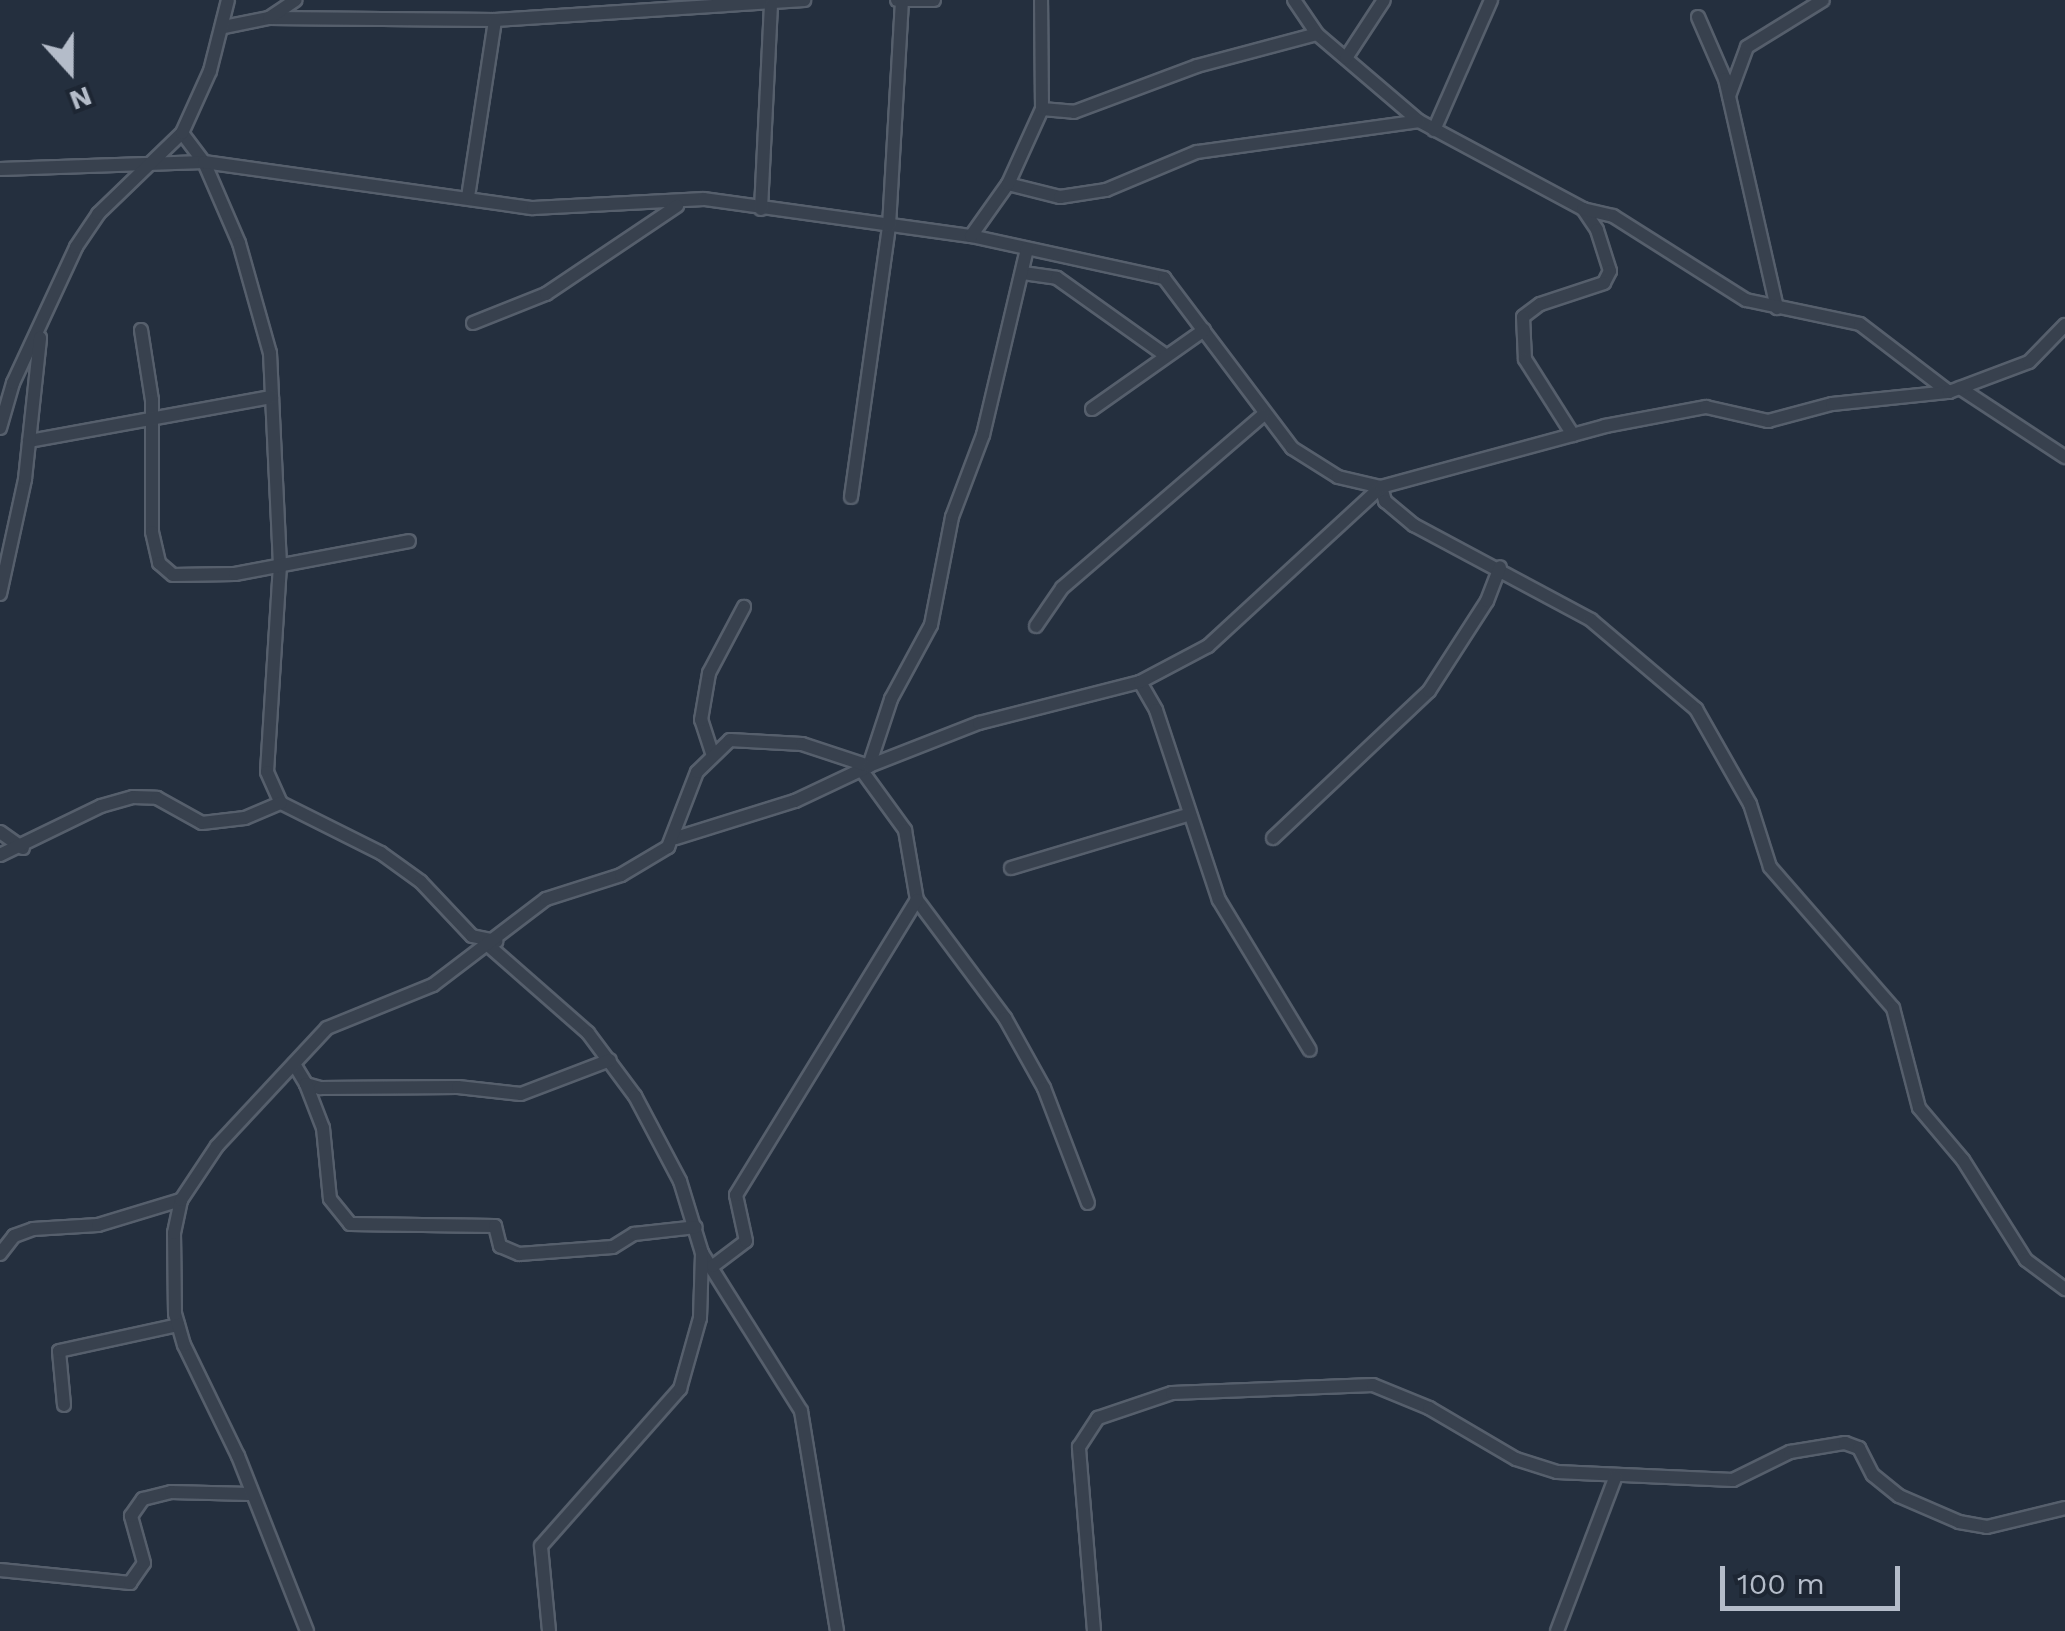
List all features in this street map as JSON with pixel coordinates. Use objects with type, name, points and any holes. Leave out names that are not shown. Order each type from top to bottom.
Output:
[{"type":"street","points":[[0,428],[13,383],[41,330],[76,247],[98,214],[160,162],[182,133],[224,27],[228,0]]},
{"type":"street","points":[[269,18],[296,0]]},
{"type":"street","points":[[224,27],[269,18],[495,20],[804,0]]},
{"type":"street","points":[[893,0],[934,0]]},
{"type":"street","points":[[971,236],[1008,184],[1042,109],[1041,0]]},
{"type":"street","points":[[1294,0],[1317,34],[1434,130],[1583,209],[1612,216],[1746,300],[1860,324],[1954,390],[2065,457]]},
{"type":"street","points":[[1346,58],[1384,0]]},
{"type":"street","points":[[1434,130],[1491,0]]},
{"type":"street","points":[[1729,97],[1747,46],[1824,0]]},
{"type":"street","points":[[852,498],[889,226],[902,1]]},
{"type":"street","points":[[761,209],[770,4]]},
{"type":"street","points":[[1698,17],[1729,97],[1777,308]]},
{"type":"street","points":[[468,197],[495,20]]},
{"type":"street","points":[[1042,109],[1074,112],[1178,72],[1317,34]]},
{"type":"street","points":[[1008,184],[1060,197],[1106,190],[1197,152],[1419,120]]},
{"type":"street","points":[[182,133],[204,162],[260,303],[272,397],[280,564],[264,760],[281,803],[381,853],[421,882],[472,936],[489,946],[610,1060],[663,1144],[696,1227],[702,1254],[700,1318],[680,1388],[541,1546],[549,1631]]},
{"type":"street","points":[[0,169],[204,162],[283,170],[391,192],[468,197],[533,208],[686,202],[761,209],[971,236],[1164,278],[1263,415],[1316,466],[1381,487]]},
{"type":"street","points":[[473,323],[546,294],[592,267],[652,218],[686,202]]},
{"type":"street","points":[[1573,435],[1525,359],[1522,336],[1528,310],[1609,277],[1597,230],[1583,209]]},
{"type":"street","points":[[865,767],[892,699],[931,625],[952,517],[983,435],[1027,248]]},
{"type":"street","points":[[1024,272],[1057,278],[1165,356]]},
{"type":"street","points":[[306,1631],[178,1325],[174,1233],[181,1200],[217,1146],[327,1028],[434,985],[546,899],[622,874],[676,838],[795,801],[865,767],[980,723],[1140,682],[1208,646],[1381,487],[1573,435],[1706,407],[1780,420],[1832,404],[1954,390],[2028,362],[2065,325]]},
{"type":"street","points":[[0,594],[29,442],[41,330]]},
{"type":"street","points":[[140,330],[159,563],[172,575],[202,577],[408,541]]},
{"type":"street","points":[[1092,409],[1204,330]]},
{"type":"street","points":[[0,395],[13,383]]},
{"type":"street","points":[[29,442],[272,397]]},
{"type":"street","points":[[1036,626],[1062,588],[1263,415]]},
{"type":"street","points":[[1381,487],[1385,500],[1414,524],[1500,567],[1591,620],[1696,709],[1750,804],[1770,867],[1893,1008],[1919,1108],[1963,1160],[2026,1260],[2065,1289]]},
{"type":"street","points":[[1273,838],[1429,691],[1487,600],[1500,567]]},
{"type":"street","points":[[712,753],[702,720],[709,673],[744,607]]},
{"type":"street","points":[[1140,682],[1156,710],[1219,900],[1310,1050]]},
{"type":"street","points":[[676,838],[698,772],[712,753],[730,740],[769,738],[865,767],[905,830],[917,900],[1005,1018],[1044,1088],[1088,1203]]},
{"type":"street","points":[[0,856],[24,848],[101,806],[134,798],[157,798],[202,823],[244,818],[281,803]]},
{"type":"street","points":[[1011,868],[1188,815]]},
{"type":"street","points":[[0,832],[24,848]]},
{"type":"street","points":[[713,1266],[746,1241],[736,1195],[917,900]]},
{"type":"street","points":[[306,1084],[521,1094],[610,1060]]},
{"type":"street","points":[[294,1064],[322,1128],[330,1199],[350,1224],[494,1226],[500,1246],[520,1254],[613,1247],[634,1234],[696,1227]]},
{"type":"street","points":[[0,1254],[7,1234],[98,1225],[181,1200]]},
{"type":"street","points":[[702,1254],[800,1411],[837,1631]]},
{"type":"street","points":[[64,1405],[59,1352],[178,1325]]},
{"type":"street","points":[[1094,1631],[1079,1447],[1098,1418],[1162,1394],[1373,1385],[1429,1408],[1516,1459],[1557,1472],[1733,1480],[1790,1452],[1845,1443],[1859,1448],[1874,1475],[1899,1496],[1959,1522],[1987,1527],[2065,1508]]},
{"type":"street","points":[[1557,1631],[1616,1476]]},
{"type":"street","points":[[0,1570],[130,1583],[144,1563],[132,1516],[143,1498],[171,1492],[250,1494]]}]
